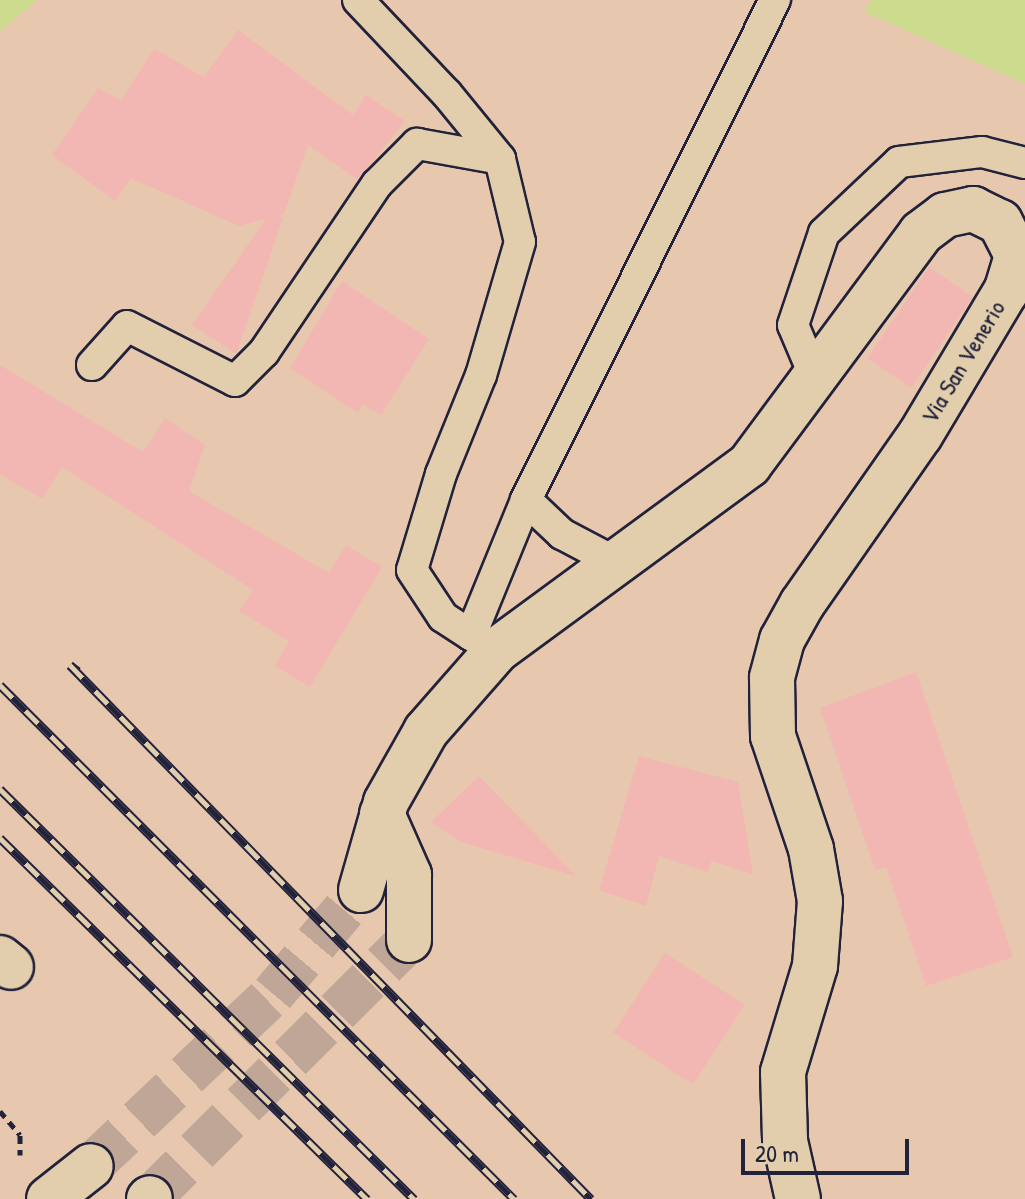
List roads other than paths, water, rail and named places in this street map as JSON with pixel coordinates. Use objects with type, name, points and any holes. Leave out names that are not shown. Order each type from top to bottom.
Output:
[{"type":"street","name":"Via San Venerio","points":[[361,890],[382,814],[426,731],[484,643],[615,562],[749,465],[921,233],[945,215],[973,209],[1000,222],[1017,256],[1006,291],[920,435],[802,604],[782,640],[772,678],[773,736],[811,849],[820,901],[815,966],[783,1072],[785,1141],[798,1199]]},
{"type":"street","points":[[382,814],[409,875],[409,940]]},
{"type":"street","points":[[49,1199],[91,1166]]},
{"type":"lane","points":[[358,0],[447,94],[500,159],[520,242],[481,375],[441,474],[412,570],[443,617],[484,643],[526,500],[775,0]]},
{"type":"lane","points":[[92,365],[127,326],[235,381],[264,352],[377,184],[417,144],[500,159]]},
{"type":"lane","points":[[815,377],[793,325],[824,233],[899,162],[982,152],[1025,163]]},
{"type":"lane","points":[[526,500],[562,534],[615,562]]},
{"type":"tunnel","points":[[91,1166],[273,994],[361,890]]},
{"type":"tunnel","points":[[150,1198],[409,940]]},
{"type":"railway","points":[[78,671],[70,665],[591,1199]]},
{"type":"railway","points":[[0,685],[514,1199]]},
{"type":"railway","points":[[0,789],[414,1199]]},
{"type":"railway","points":[[0,838],[367,1199]]}]
